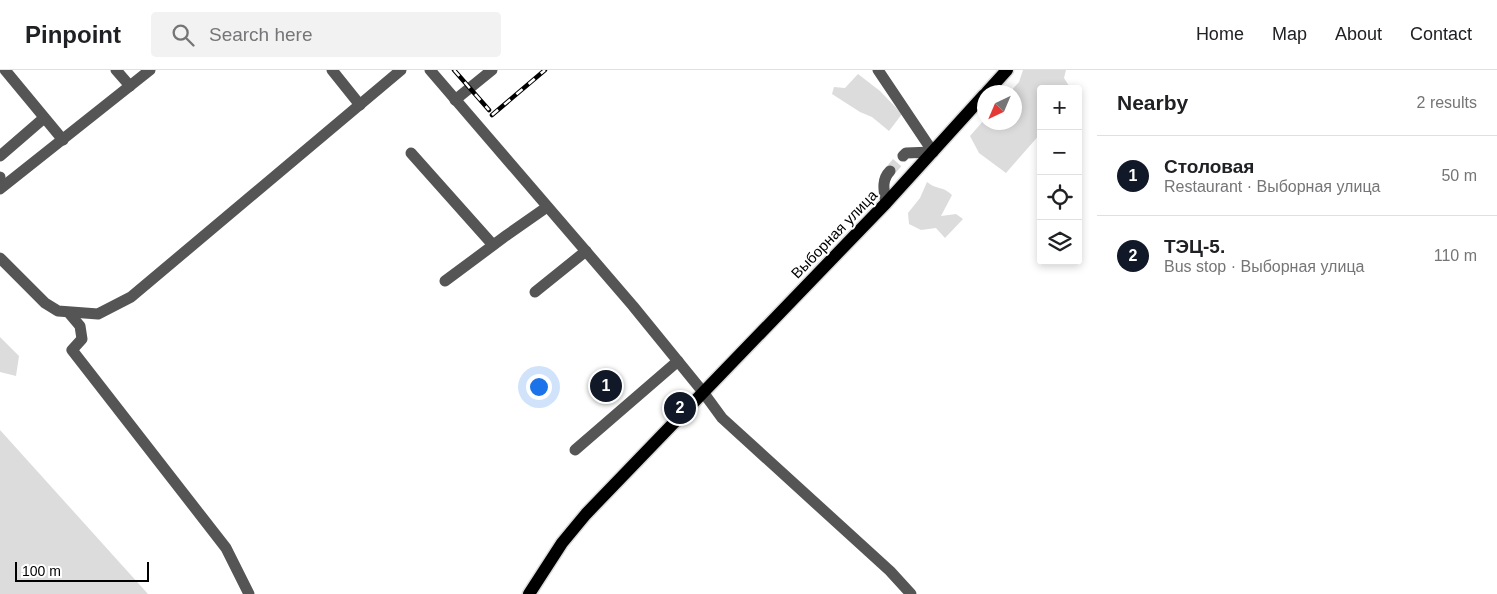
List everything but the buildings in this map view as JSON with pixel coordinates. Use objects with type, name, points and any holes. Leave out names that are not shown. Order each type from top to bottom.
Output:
[{"type":"main road","name":"Выборная улица","points":[[994,85],[1007,70]]},
{"type":"main road","name":"Выборная улица","points":[[529,594],[562,543],[586,514],[886,203],[977,104]]},
{"type":"street","points":[[4,70],[63,140]]},
{"type":"street","points":[[116,70],[130,86]]},
{"type":"street","points":[[0,189],[150,70]]},
{"type":"street","points":[[332,70],[360,105]]},
{"type":"street","points":[[0,258],[45,303],[58,311],[98,314],[131,297],[401,70]]},
{"type":"street","points":[[430,70],[586,251],[678,361],[722,418],[890,571],[911,594]]},
{"type":"street","points":[[455,100],[492,70]]},
{"type":"street","points":[[878,70],[933,152]]},
{"type":"street","points":[[0,156],[44,118]]},
{"type":"street","points":[[903,156],[906,153],[933,152]]},
{"type":"street","points":[[411,153],[493,245]]},
{"type":"street","points":[[886,203],[883,180],[884,176],[890,171]]},
{"type":"street","points":[[445,281],[548,207]]},
{"type":"street","points":[[535,292],[586,251]]},
{"type":"street","points":[[69,313],[80,326],[82,339],[72,350],[226,548],[249,594]]},
{"type":"street","points":[[574,450],[678,361]]},
{"type":"shaded area","points":[[1023,70],[1066,70],[1064,78],[1068,85],[1037,85],[1037,138],[1006,173],[979,153],[970,136],[977,128],[977,130],[1022,130],[1022,85],[1016,85]]},
{"type":"shaded area","points":[[858,74],[880,91],[902,114],[889,131],[872,117],[860,112],[832,94],[834,87],[845,88]]},
{"type":"shaded area","points":[[927,182],[946,190],[952,195],[941,216],[956,214],[963,219],[945,238],[936,228],[921,230],[909,224],[908,213],[920,198]]},
{"type":"shaded area","points":[[0,337],[19,356],[16,376],[0,372]]},
{"type":"shaded area","points":[[0,430],[148,594],[0,594]]},
{"type":"tunnel","points":[[890,171],[903,156]]},
{"type":"railway","points":[[454,70],[489,110]]},
{"type":"railway","points":[[492,115],[545,70]]},
{"type":"place","name":"Столовая","points":[[606,386]]},
{"type":"place","name":"ТЭЦ-5.","points":[[680,408]]}]
